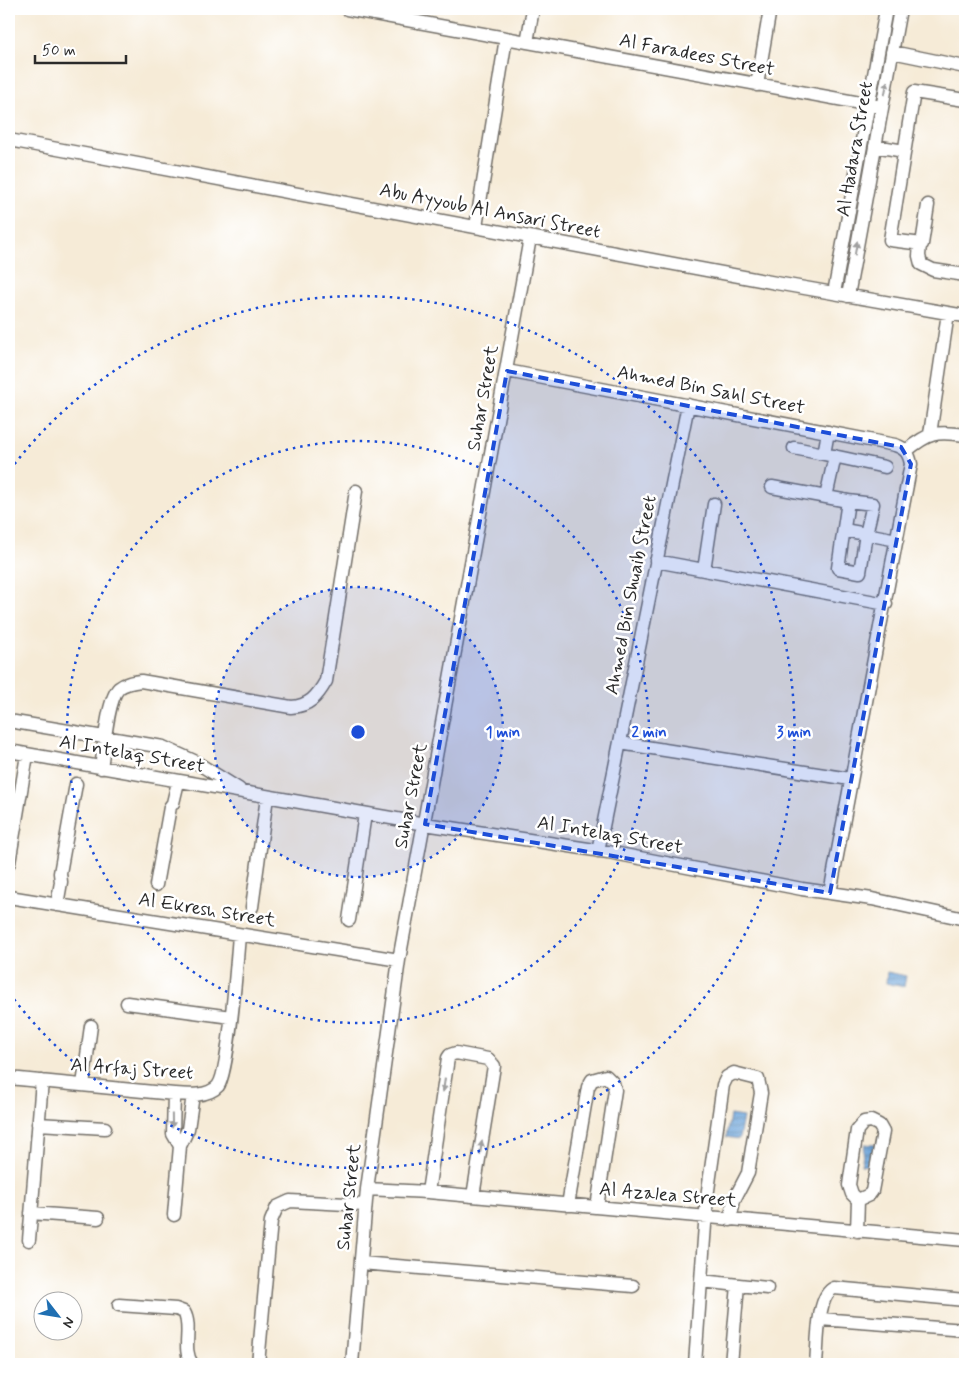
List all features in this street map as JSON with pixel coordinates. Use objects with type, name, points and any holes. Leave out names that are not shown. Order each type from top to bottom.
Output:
[{"type":"street","name":"Al Faradees Street","points":[[347,9],[370,11],[868,106],[882,107]]},
{"type":"street","points":[[527,42],[533,9]]},
{"type":"street","points":[[757,85],[770,9]]},
{"type":"street","name":"Al Hadara Street","points":[[834,293],[886,9]]},
{"type":"street","name":"Al Hadara Street","points":[[848,296],[900,9]]},
{"type":"street","points":[[476,227],[506,38]]},
{"type":"street","points":[[892,52],[965,67]]},
{"type":"street","points":[[920,244],[890,240],[914,92],[965,100]]},
{"type":"street","name":"Abu Ayyoub Al Ansari Street","points":[[9,140],[530,238],[965,316]]},
{"type":"street","points":[[874,146],[904,151]]},
{"type":"street","points":[[928,205],[922,244],[920,244],[919,256],[921,264],[933,270],[965,275]]},
{"type":"street","name":"Suhar Street","points":[[352,1364],[365,1205],[399,960],[508,371],[530,238]]},
{"type":"street","points":[[930,434],[948,313]]},
{"type":"street","name":"Ahmed Bin Sahl Street","points":[[508,371],[895,445],[906,450]]},
{"type":"street","name":"Ahmed Bin Shuaib Street","points":[[598,851],[688,405]]},
{"type":"street","points":[[826,497],[829,455],[828,432]]},
{"type":"street","points":[[830,893],[857,739],[886,604],[911,464],[906,450],[930,434],[942,432],[965,435]]},
{"type":"street","points":[[794,448],[885,467]]},
{"type":"street","points":[[772,487],[873,504],[860,572],[838,568],[848,501]]},
{"type":"street","points":[[101,768],[114,697],[121,687],[132,682],[141,681],[290,707],[310,703],[326,681],[356,491]]},
{"type":"street","points":[[704,570],[714,504]]},
{"type":"street","points":[[844,530],[897,540]]},
{"type":"street","points":[[656,561],[886,604]]},
{"type":"street","name":"Al Intelaq Street","points":[[9,721],[152,744],[174,751],[248,794]]},
{"type":"street","points":[[620,743],[850,779]]},
{"type":"street","name":"Al Intelaq Street","points":[[9,751],[173,782],[598,851],[965,917]]},
{"type":"street","points":[[9,863],[27,755]]},
{"type":"street","points":[[156,886],[170,807],[166,800],[173,782]]},
{"type":"street","points":[[54,904],[61,882],[60,873],[76,784]]},
{"type":"street","points":[[252,907],[267,797]]},
{"type":"street","points":[[349,920],[365,814]]},
{"type":"street","name":"Al Ekresh Street","points":[[9,897],[399,960]]},
{"type":"street","name":"Al Arfaj Street","points":[[9,1078],[174,1094],[193,1095],[211,1092],[219,1085],[226,1059],[239,935]]},
{"type":"street","points":[[127,1002],[231,1017]]},
{"type":"street","points":[[83,1085],[91,1026]]},
{"type":"street","points":[[428,1192],[448,1058],[456,1053],[488,1059],[494,1066],[473,1196]]},
{"type":"street","points":[[695,1364],[707,1196],[723,1084],[727,1077],[734,1073],[758,1080],[761,1093],[748,1174],[734,1200],[730,1220]]},
{"type":"street","points":[[568,1205],[585,1096],[592,1080],[606,1076],[613,1083],[615,1090],[597,1207]]},
{"type":"street","points":[[29,1240],[42,1081]]},
{"type":"street","points":[[174,1094],[173,1134],[180,1146]]},
{"type":"street","points":[[174,1215],[180,1146],[188,1129],[193,1095]]},
{"type":"street","points":[[856,1231],[858,1200],[852,1194],[849,1185],[857,1130],[864,1122],[871,1121],[879,1124],[883,1132],[872,1191],[869,1195],[858,1200]]},
{"type":"street","points":[[38,1124],[105,1128]]},
{"type":"street","name":"Al Azalea Street","points":[[367,1190],[428,1192],[965,1240]]},
{"type":"street","points":[[258,1364],[271,1221],[277,1207],[290,1201],[365,1205]]},
{"type":"street","points":[[31,1213],[98,1218]]},
{"type":"street","points":[[361,1264],[633,1286]]},
{"type":"street","points":[[701,1281],[766,1288]]},
{"type":"street","points":[[731,1364],[738,1285]]},
{"type":"street","points":[[816,1364],[822,1301],[829,1290],[834,1288],[965,1300]]},
{"type":"street","points":[[119,1305],[176,1309],[184,1312],[187,1320],[186,1349],[192,1364]]},
{"type":"street","points":[[820,1319],[965,1330]]},
{"type":"highlighted area","points":[[507,371],[901,447],[911,464],[830,893],[425,824]]},
{"type":"water","points":[[887,972],[906,976],[904,987],[886,983]]},
{"type":"water","points":[[730,1115],[743,1117],[739,1139],[726,1137]]},
{"type":"water","points":[[865,1144],[876,1145],[873,1166],[861,1165]]}]
